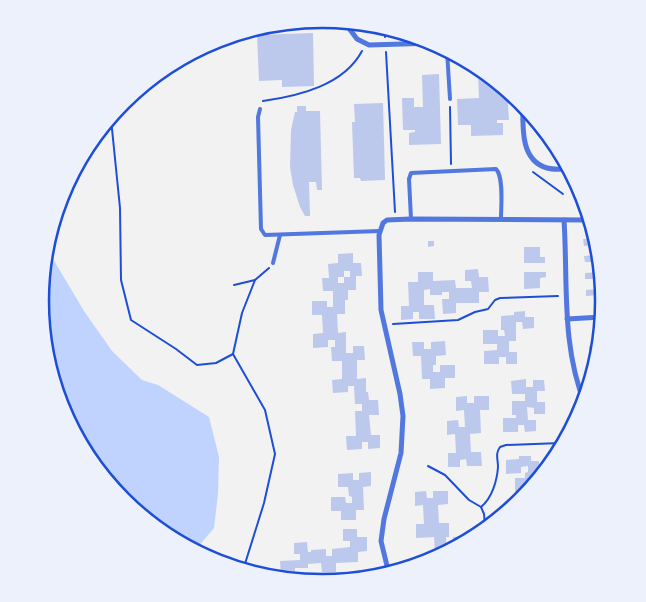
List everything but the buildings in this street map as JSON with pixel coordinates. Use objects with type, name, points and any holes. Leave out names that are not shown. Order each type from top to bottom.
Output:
[{"type":"street","points":[[349,29],[357,39],[366,44],[413,43]]},
{"type":"street","points":[[523,115],[524,142],[529,154],[537,163],[543,166],[550,169],[562,168]]},
{"type":"street","points":[[387,567],[381,541],[400,453],[403,416],[400,394],[381,310],[380,231],[383,223],[387,220],[411,219],[501,218],[584,220]]},
{"type":"street","points":[[564,220],[567,319],[572,364],[580,393]]},
{"type":"street","points":[[567,319],[596,317]]},
{"type":"lane","points":[[447,58],[450,99]]},
{"type":"lane","points":[[260,109],[258,117],[261,230],[264,235],[380,231]]},
{"type":"lane","points":[[411,219],[409,179],[411,173],[496,170],[500,178],[501,218]]},
{"type":"lane","points":[[273,263],[280,235]]},
{"type":"path","points":[[260,109],[262,101],[286,98],[307,92],[328,82],[355,63],[366,44]]},
{"type":"path","points":[[385,44],[395,206]]},
{"type":"path","points":[[450,99],[451,171]]},
{"type":"path","points":[[113,127],[120,208],[121,280],[131,320],[176,349],[196,365],[216,363],[233,354]]},
{"type":"path","points":[[246,563],[264,503],[275,454],[265,410],[233,354],[242,313],[255,280],[273,263]]},
{"type":"path","points":[[234,285],[255,280]]},
{"type":"path","points":[[383,324],[458,320],[475,312],[488,309],[495,300],[500,298],[566,296]]},
{"type":"path","points":[[481,507],[491,495],[498,469],[497,452],[500,447],[557,443]]},
{"type":"path","points":[[428,466],[445,475],[469,500],[481,507],[485,521]]},
{"type":"water","points":[[53,259],[84,311],[112,351],[142,380],[158,385],[209,417],[219,457],[218,494],[214,528],[200,545],[171,528],[143,507],[117,481],[86,438],[70,406],[55,354],[49,301]]}]
